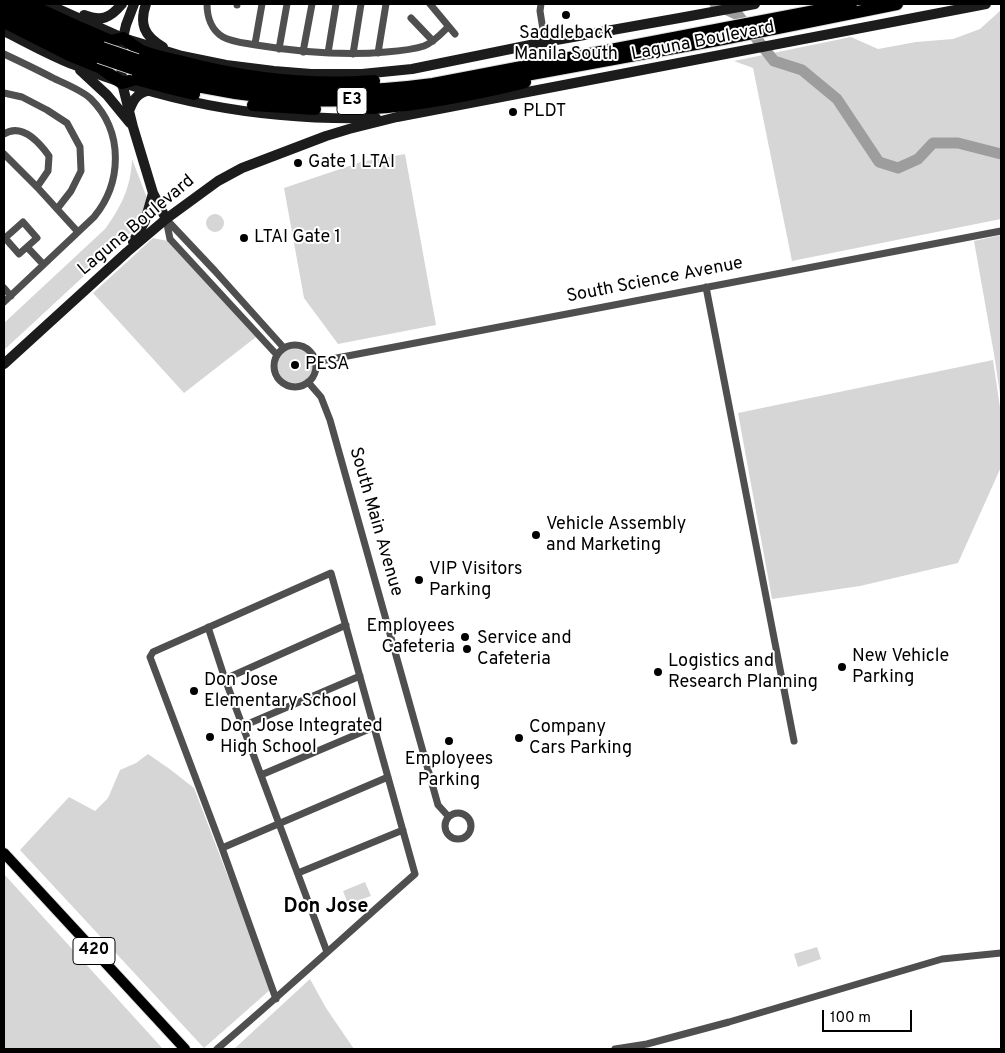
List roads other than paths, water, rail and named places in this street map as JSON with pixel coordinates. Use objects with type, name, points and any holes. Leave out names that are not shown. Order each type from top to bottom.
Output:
[{"type":"highway","name":"E3","points":[[6,4],[74,36],[100,53]]},
{"type":"highway","points":[[28,4],[112,41],[123,38],[141,51],[218,71],[280,79],[361,82],[410,78],[498,63],[570,62]]},
{"type":"highway","name":"E3","points":[[761,26],[851,4]]},
{"type":"highway","name":"E3","points":[[4,13],[74,46],[136,65],[174,71],[236,85],[337,92],[433,84],[570,62],[761,26],[897,4]]},
{"type":"highway","points":[[4,22],[69,55],[102,68],[122,83],[136,79],[214,98],[272,107],[314,109],[371,108],[418,104],[507,88],[570,62]]},
{"type":"main road","name":"Laguna Boulevard","points":[[47,4],[123,38],[182,56],[274,71],[311,74],[362,74],[412,70],[545,42],[752,4]]},
{"type":"main road","points":[[58,4],[99,19],[111,15],[122,4]]},
{"type":"main road","points":[[134,4],[123,38],[122,83],[153,193],[166,219]]},
{"type":"main road","points":[[146,4],[142,20],[150,38],[182,56]]},
{"type":"main road","name":"Laguna Boulevard","points":[[4,364],[166,219],[210,186],[242,168],[338,132],[397,117],[986,4]]},
{"type":"main road","points":[[4,31],[72,64],[100,87],[133,127]]},
{"type":"main road","name":"Laguna Boulevard","points":[[72,64],[147,91],[205,105],[266,114],[336,118],[397,117]]},
{"type":"main road","points":[[129,111],[138,95],[147,91]]},
{"type":"main road","points":[[128,252],[145,221],[153,193]]},
{"type":"main road","name":"420","points":[[4,852],[185,1049]]},
{"type":"street","points":[[206,4],[210,22],[222,36],[230,40],[303,52],[353,54],[413,49],[433,41],[448,26]]},
{"type":"street","points":[[255,44],[262,4]]},
{"type":"street","points":[[278,49],[287,4]]},
{"type":"street","points":[[303,52],[312,4]]},
{"type":"street","points":[[328,53],[336,4]]},
{"type":"street","points":[[353,54],[361,4]]},
{"type":"street","points":[[378,53],[386,4]]},
{"type":"street","points":[[430,4],[454,34]]},
{"type":"street","points":[[541,4],[540,11],[545,42]]},
{"type":"street","points":[[411,18],[433,41]]},
{"type":"street","points":[[4,54],[69,85],[91,98],[111,130],[116,156],[114,178],[108,194],[94,217],[4,302]]},
{"type":"street","points":[[4,93],[22,97],[67,123],[80,147],[81,171],[71,191],[57,209]]},
{"type":"street","points":[[4,134],[9,131],[23,132],[37,141],[49,156],[48,171],[37,187]]},
{"type":"street","points":[[4,154],[78,232]]},
{"type":"street","points":[[166,219],[284,348]]},
{"type":"street","points":[[166,219],[170,238],[277,354]]},
{"type":"street","points":[[23,222],[37,238],[26,247],[19,254],[5,238],[23,222]]},
{"type":"street","name":"South Science Avenue","points":[[316,362],[1001,230]]},
{"type":"street","points":[[26,247],[43,264]]},
{"type":"street","points":[[706,287],[794,741]]},
{"type":"street","points":[[4,288],[11,296]]},
{"type":"street","points":[[296,344],[303,346],[312,353],[316,362],[315,372],[308,382],[294,387],[281,382],[277,378],[274,362],[277,354],[284,348],[296,344]]},
{"type":"street","name":"South Main Avenue","points":[[308,382],[321,397],[328,411],[438,805],[448,816]]},
{"type":"street","points":[[217,1049],[276,999],[415,874],[331,573],[153,652],[150,657],[222,848],[276,999]]},
{"type":"street","points":[[225,679],[346,625]]},
{"type":"street","points":[[208,627],[225,679],[327,952]]},
{"type":"street","points":[[243,726],[360,676]]},
{"type":"street","points":[[261,775],[374,726]]},
{"type":"street","points":[[222,848],[388,777]]},
{"type":"street","points":[[298,873],[403,830]]},
{"type":"street","points":[[615,1049],[647,1044],[729,1022],[942,958],[1001,953]]},
{"type":"waterway","points":[[715,4],[738,15],[774,61],[802,70],[837,99],[879,162],[898,168],[918,159],[933,143],[958,143],[1001,154]]},
{"type":"place","name":"Saddleback Manila South","points":[[566,15]]},
{"type":"place","name":"PLDT","points":[[513,112]]},
{"type":"place","name":"Gate 1 LTAI","points":[[298,163]]},
{"type":"place","name":"LTAI Gate 1","points":[[244,238]]},
{"type":"place","name":"PESA","points":[[295,365]]},
{"type":"place","name":"Vehicle Assembly and Marketing","points":[[536,535]]},
{"type":"place","name":"VIP Visitors Parking","points":[[419,580]]},
{"type":"place","name":"Employees Cafeteria","points":[[465,637]]},
{"type":"place","name":"Service and Cafeteria","points":[[467,649]]},
{"type":"place","name":"New Vehicle Parking","points":[[842,667]]},
{"type":"place","name":"Logistics and Research Planning","points":[[658,672]]},
{"type":"place","name":"Don Jose Elementary School","points":[[194,691]]},
{"type":"place","name":"Don Jose Integrated High School","points":[[210,737]]},
{"type":"place","name":"Company Cars Parking","points":[[519,738]]},
{"type":"place","name":"Employees Parking","points":[[449,741]]},
{"type":"district","name":"Don Jose","points":[[326,908]]}]
